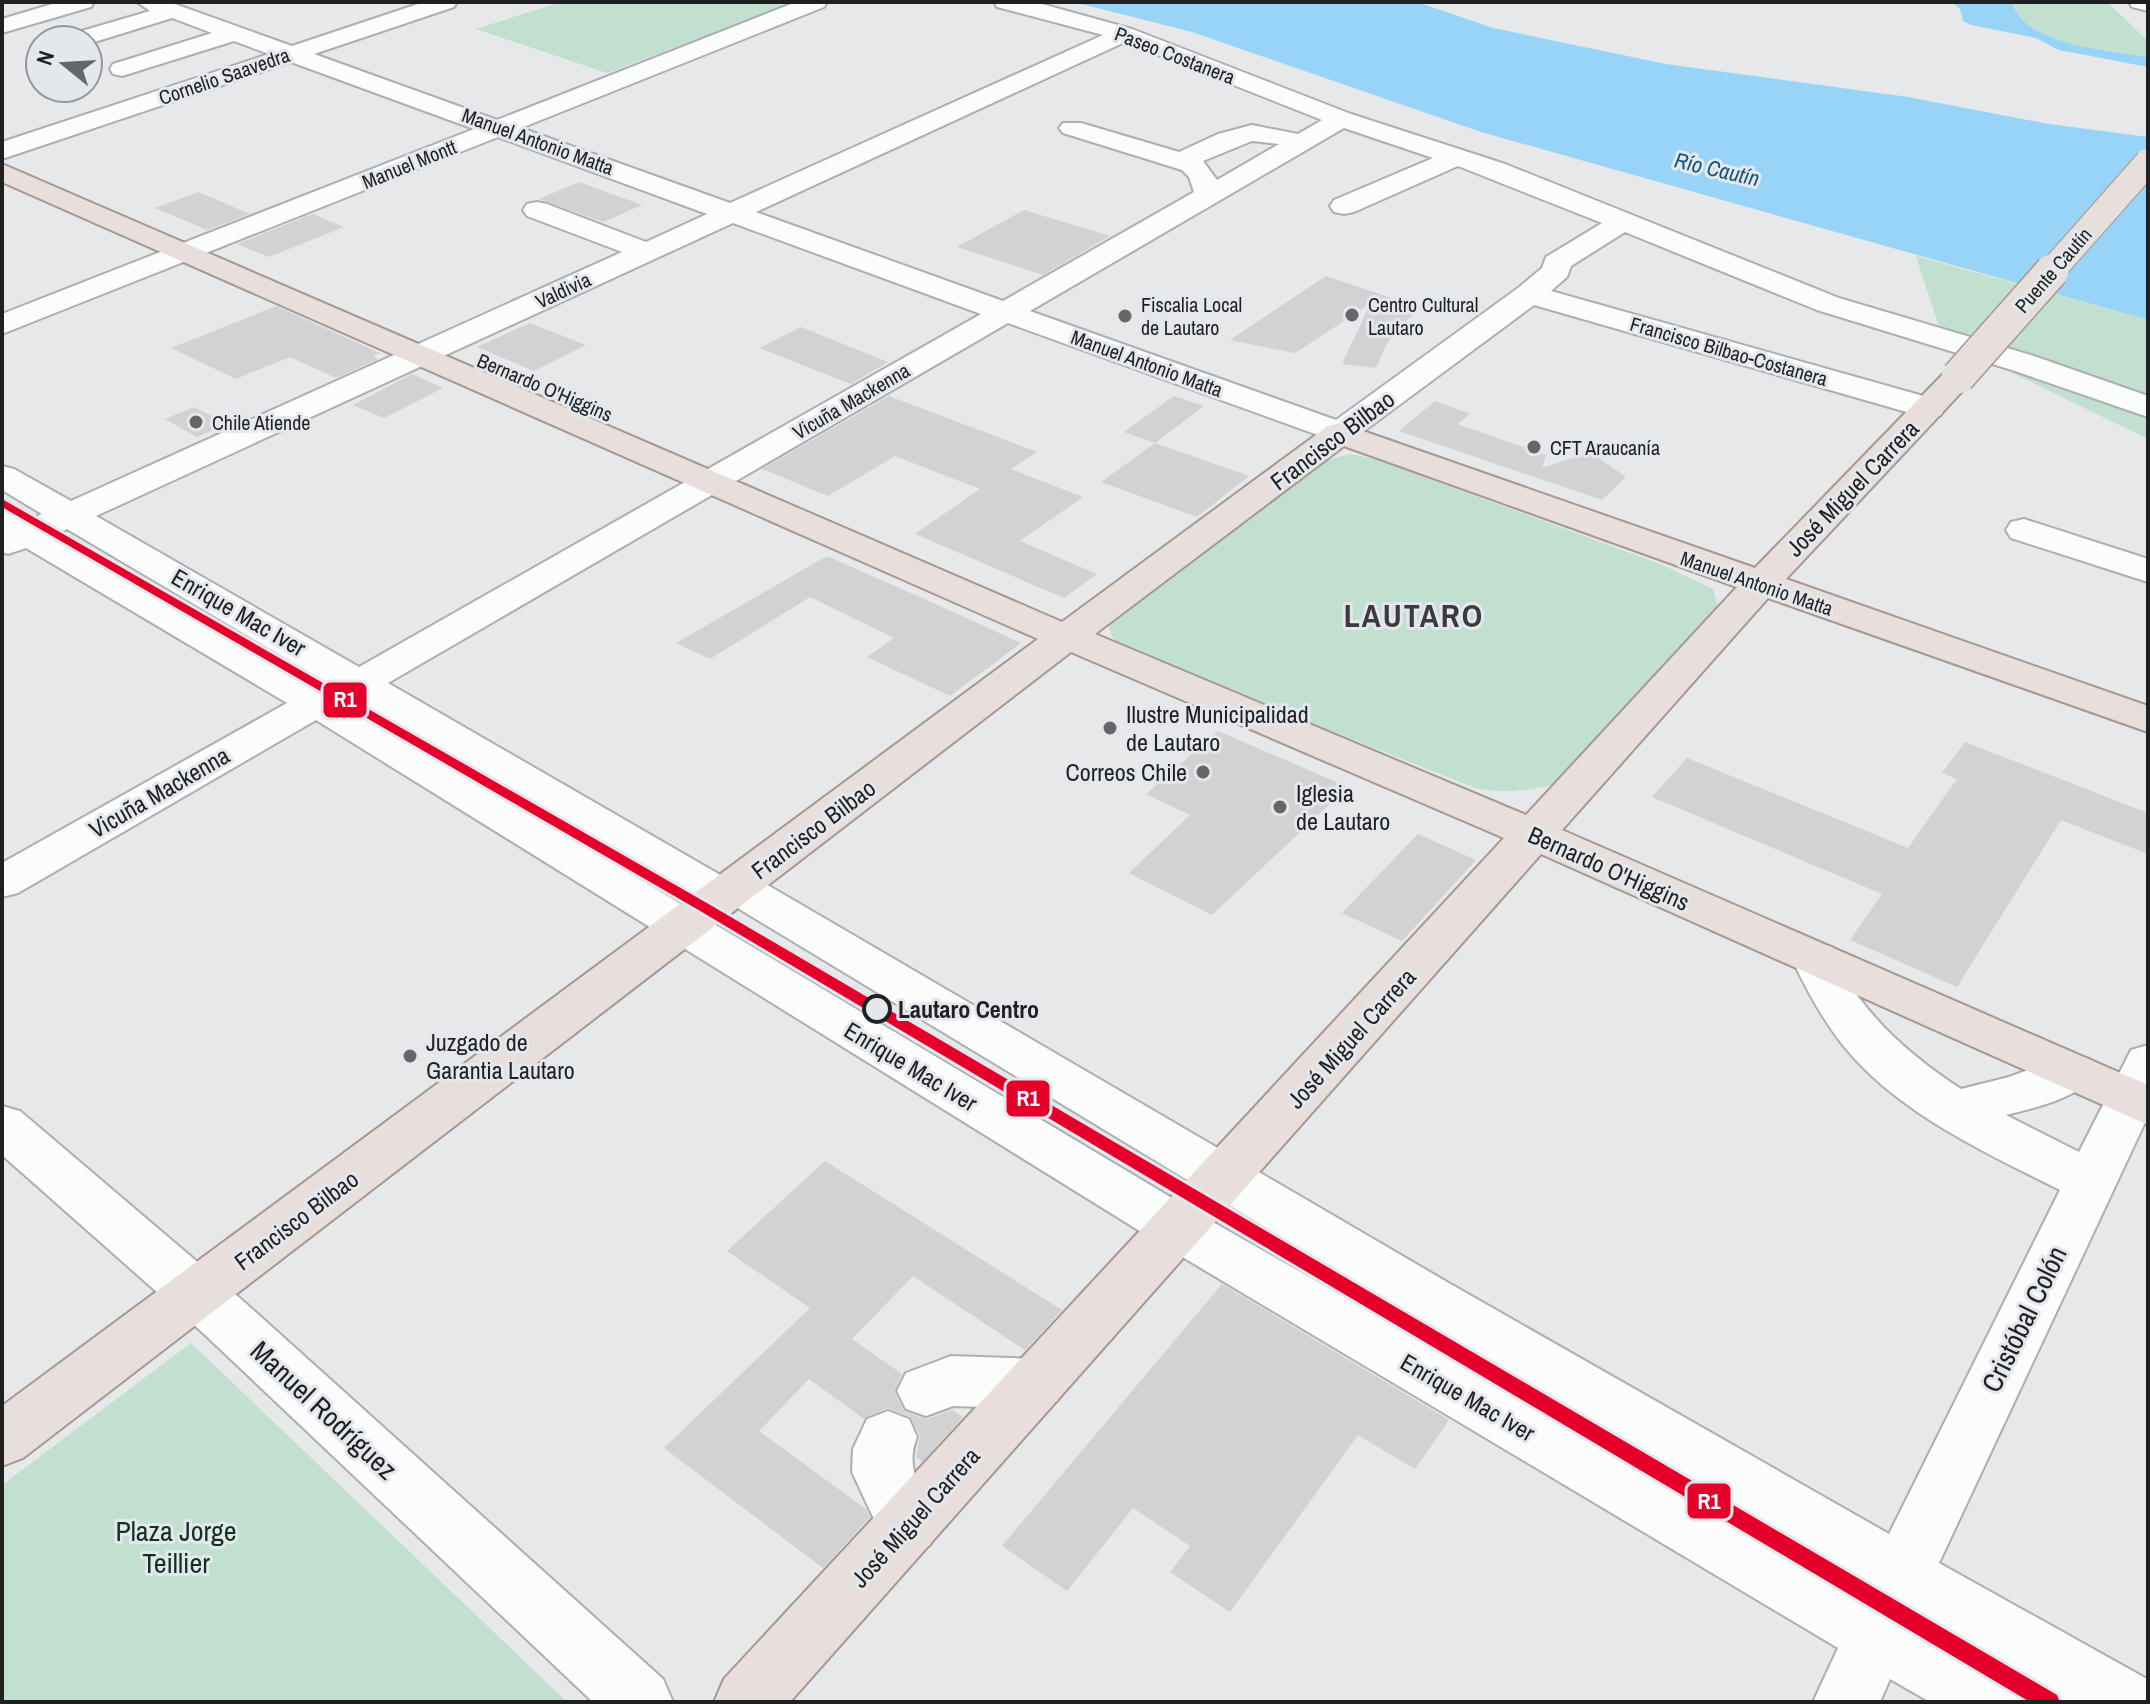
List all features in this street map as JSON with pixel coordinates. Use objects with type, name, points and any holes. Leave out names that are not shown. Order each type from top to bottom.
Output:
[{"type":"main road","name":"Bernardo O'Higgins","points":[[2,152],[199,247],[722,475],[1061,607],[1067,636],[1535,835],[2071,1072],[2142,1089]]},
{"type":"main road","name":"Puente Cautín","points":[[1958,377],[2148,162]]},
{"type":"main road","name":"Bernardo O'Higgins","points":[[2,172],[199,247]]},
{"type":"main road","name":"José Miguel Carrera","points":[[747,1702],[1760,584],[1958,377]]},
{"type":"main road","name":"Manuel Antonio Matta","points":[[1340,433],[2148,720]]},
{"type":"main road","name":"Francisco Bilbao","points":[[2,1440],[1340,433]]},
{"type":"street","points":[[7,20],[83,2]]},
{"type":"street","name":"Cornelio Saavedra","points":[[2,152],[446,2]]},
{"type":"street","name":"Manuel Montt","points":[[2,325],[816,2]]},
{"type":"street","name":"Paseo Costanera","points":[[1005,2],[1067,16],[1124,34],[1342,119],[1457,157],[1828,304],[2023,363],[2148,407]]},
{"type":"street","points":[[2140,2],[2148,4]]},
{"type":"street","points":[[104,29],[160,6]]},
{"type":"street","name":"Manuel Antonio Matta","points":[[160,6],[1340,433]]},
{"type":"street","points":[[122,69],[236,33]]},
{"type":"street","name":"Valdivia","points":[[26,528],[433,350],[1124,34]]},
{"type":"street","name":"Vicuña Mackenna","points":[[2,882],[722,475],[1342,119]]},
{"type":"street","points":[[1072,128],[1182,161],[1201,174],[1209,195]]},
{"type":"street","points":[[1182,161],[1247,132],[1273,133],[1300,143]]},
{"type":"street","points":[[1344,206],[1457,157]]},
{"type":"street","points":[[537,210],[647,252]]},
{"type":"street","name":"Francisco Bilbao","points":[[1340,433],[1529,294],[1557,271],[1556,263],[1622,222]]},
{"type":"street","name":"Francisco Bilbao-Costanera","points":[[1529,294],[1929,408]]},
{"type":"street","name":"Enrique Mac Iver","points":[[2,476],[26,528],[338,693],[730,892],[2124,1702]]},
{"type":"street","points":[[2024,530],[2148,571]]},
{"type":"street","name":"Enrique Mac Iver","points":[[338,693],[682,928],[1178,1228],[1991,1702]]},
{"type":"street","points":[[1815,959],[1835,1003],[1870,1045],[1923,1088],[2023,1149],[2090,1181]]},
{"type":"street","points":[[1956,1109],[2020,1093],[2071,1072]]},
{"type":"street","name":"Cristóbal Colón","points":[[1901,1575],[2090,1181],[2142,1089]]},
{"type":"street","name":"Manuel Rodríguez","points":[[2,1125],[198,1294],[640,1702]]},
{"type":"street","points":[[926,1391],[951,1381],[1037,1384]]},
{"type":"street","points":[[888,1437],[881,1454],[881,1470],[891,1498],[908,1525]]},
{"type":"street","points":[[1846,1702],[1878,1635]]},
{"type":"green space","points":[[561,2],[794,2],[607,73],[476,29]]},
{"type":"green space","points":[[2012,2],[2107,2],[2148,41],[2148,57],[2052,38],[2021,18]]},
{"type":"green space","points":[[1916,256],[2148,320],[2148,439],[1943,339]]},
{"type":"green space","points":[[1350,454],[1378,460],[1660,564],[1713,589],[1719,609],[1556,784],[1516,791],[1475,788],[1138,654],[1114,639],[1108,621],[1315,463]]},
{"type":"green space","name":"Plaza Jorge Teillier","points":[[191,1343],[567,1702],[2,1702],[2,1485]]},
{"type":"water","name":"Río Cautín","points":[[1074,2],[1417,2],[1493,28],[1666,64],[1908,97],[2049,124],[2148,137],[2148,320],[1481,132],[1192,32]]},
{"type":"water","points":[[1952,2],[2012,2],[2020,17],[2034,29],[2070,44],[2148,57],[2148,67],[2059,50],[2036,38],[1971,25],[1963,21],[1960,9]]},
{"type":"building","points":[[579,182],[642,205],[603,222],[539,199]]},
{"type":"building","points":[[198,192],[250,214],[207,230],[155,208]]},
{"type":"building","points":[[1024,210],[1110,236],[1043,275],[957,247]]},
{"type":"building","points":[[312,214],[344,227],[269,257],[237,244]]},
{"type":"building","points":[[1326,276],[1421,308],[1398,328],[1376,368],[1342,364],[1370,304],[1295,353],[1230,340]]},
{"type":"building","points":[[276,306],[380,353],[373,356],[378,359],[336,378],[290,357],[236,379],[171,348]]},
{"type":"building","points":[[530,323],[586,345],[534,371],[477,347]]},
{"type":"building","points":[[801,327],[888,362],[851,384],[759,348]]},
{"type":"building","points":[[412,374],[443,388],[384,418],[353,405]]},
{"type":"building","points":[[889,396],[1037,452],[1011,469],[1083,497],[1020,541],[1097,574],[1064,598],[915,534],[980,489],[895,456],[828,496],[762,469]]},
{"type":"building","points":[[1174,396],[1204,406],[1155,443],[1124,432]]},
{"type":"building","points":[[1435,401],[1470,414],[1457,424],[1546,455],[1542,468],[1590,452],[1626,477],[1602,500],[1399,431]]},
{"type":"building","name":"Chile Atiende","points":[[194,407],[227,424],[197,437],[165,419]]},
{"type":"building","points":[[1155,443],[1249,476],[1197,517],[1101,482]]},
{"type":"building","points":[[827,556],[1021,643],[950,696],[867,657],[894,638],[810,597],[710,659],[676,643]]},
{"type":"building","points":[[1218,731],[1348,787],[1212,915],[1129,873],[1190,815],[1146,794]]},
{"type":"building","points":[[1965,742],[2148,813],[2148,854],[2061,820],[1957,987],[1850,940],[1882,894],[1652,797],[1687,758],[1908,848],[1957,779],[1942,773]]},
{"type":"building","points":[[1418,834],[1476,860],[1402,941],[1342,913]]},
{"type":"building","points":[[825,1161],[1062,1310],[1025,1350],[913,1276],[852,1339],[902,1374],[894,1392],[905,1412],[927,1419],[952,1410],[963,1417],[922,1462],[916,1457],[920,1436],[910,1416],[887,1408],[864,1419],[809,1379],[759,1431],[866,1509],[870,1517],[823,1568],[664,1448],[810,1308],[727,1251]]},
{"type":"building","points":[[1222,1284],[1449,1420],[1415,1469],[1358,1435],[1230,1612],[1170,1572],[1190,1546],[1133,1508],[1067,1591],[1002,1546]]},
{"type":"transit line","name":"R1","points":[[2,502],[707,909],[2050,1702]]},
{"type":"place","name":"Centro Cultural Lautaro","points":[[1352,315]]},
{"type":"place","name":"Fiscalia Local de Lautaro","points":[[1125,316]]},
{"type":"place","name":"Chile Atiende","points":[[196,422]]},
{"type":"place","name":"CFT Araucanía","points":[[1534,447]]},
{"type":"place","name":"Ilustre Municipalidad de Lautaro","points":[[1110,728]]},
{"type":"place","name":"Correos Chile","points":[[1203,772]]},
{"type":"place","name":"Iglesia de Lautaro","points":[[1280,807]]},
{"type":"place","name":"Lautaro Centro","points":[[877,1009]]},
{"type":"place","name":"Juzgado de Garantia Lautaro","points":[[410,1056]]},
{"type":"district","name":"LAUTARO","points":[[1414,615]]}]
